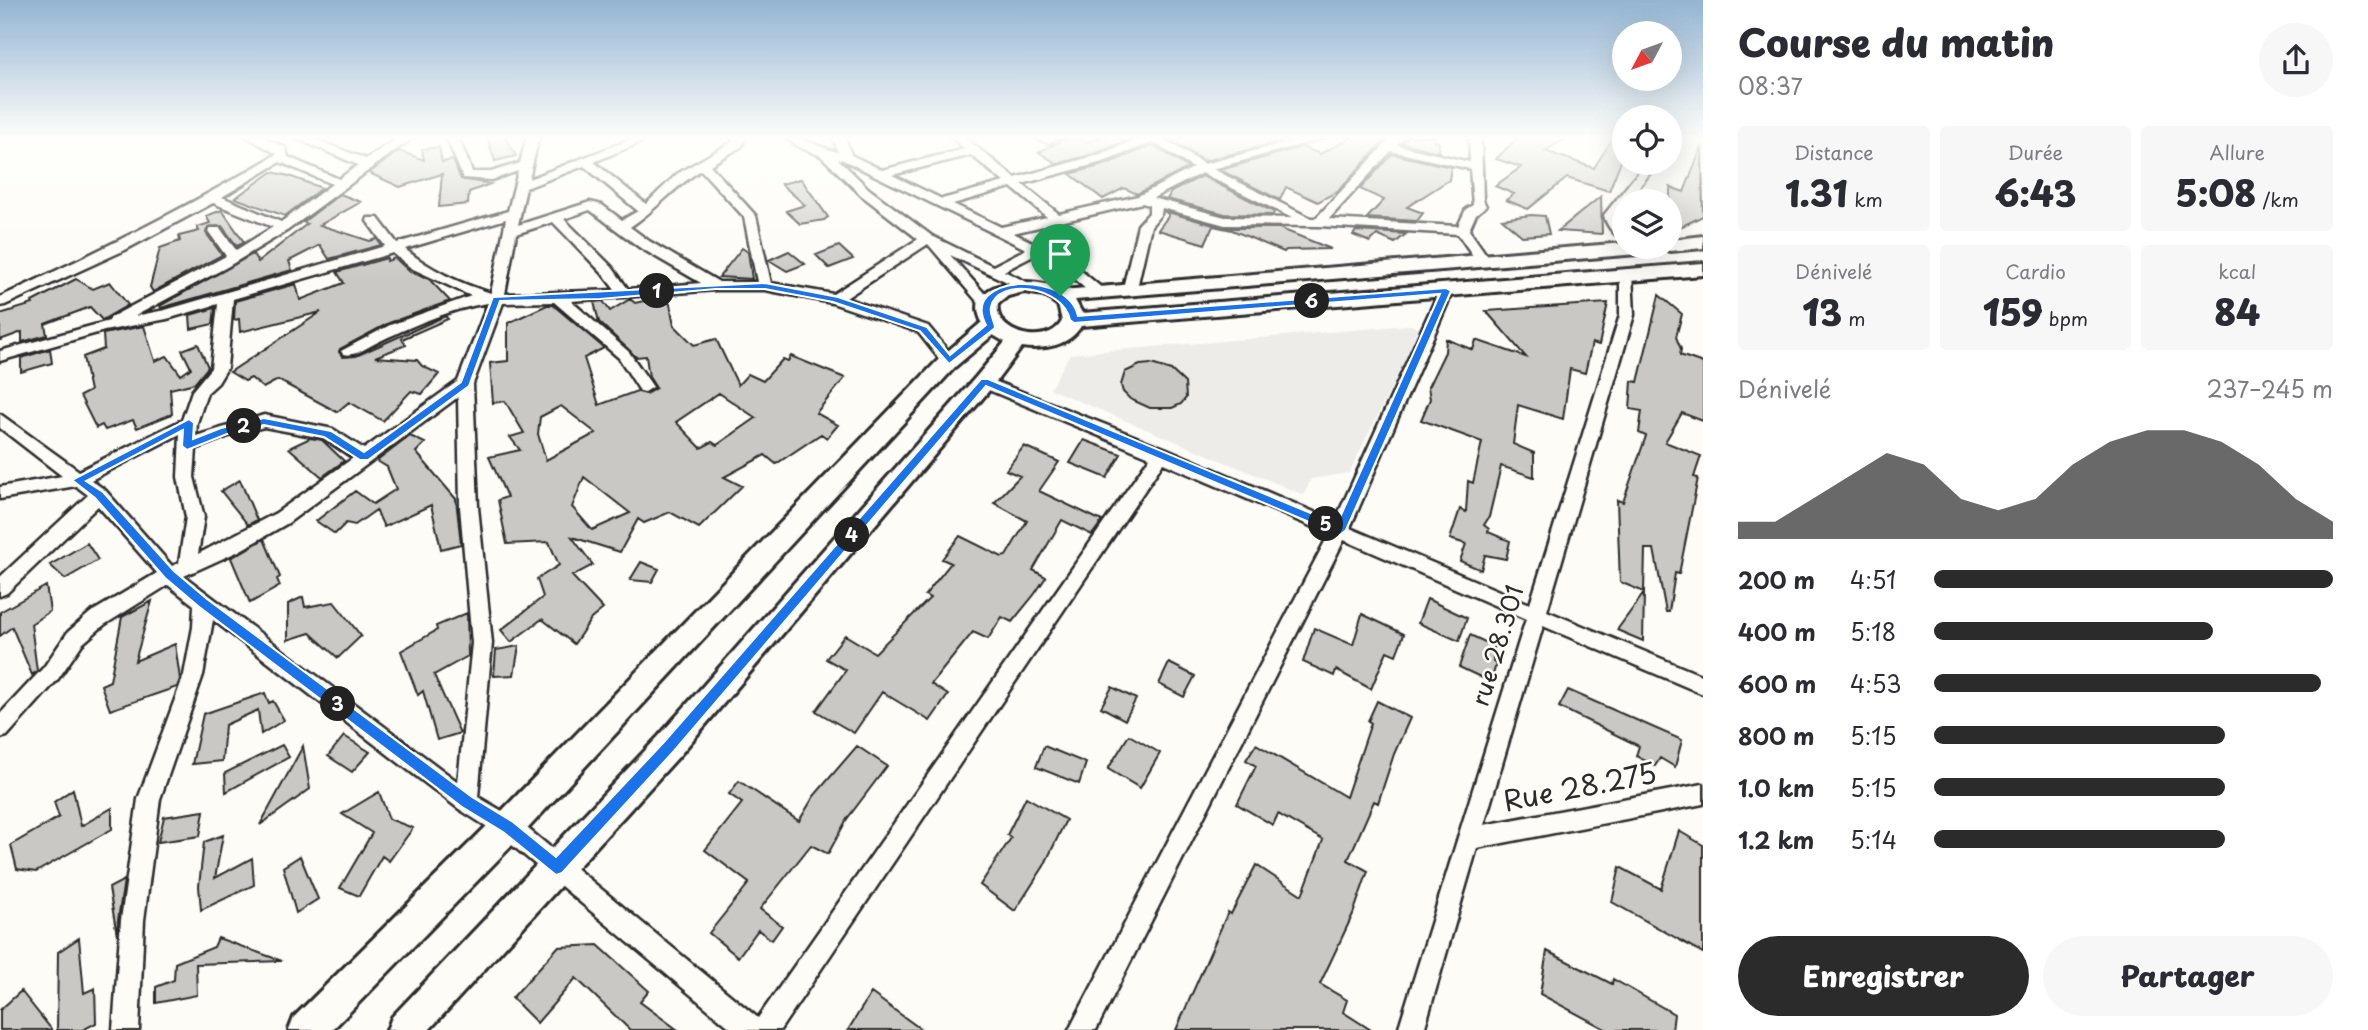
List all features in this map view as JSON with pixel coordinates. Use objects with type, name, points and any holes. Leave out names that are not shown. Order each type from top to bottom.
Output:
[{"type":"main road","points":[[1682,244],[1703,242]]},
{"type":"main road","points":[[1060,296],[1612,247]]},
{"type":"main road","points":[[1074,320],[1703,269]]},
{"type":"main road","points":[[307,1030],[508,827],[949,361],[989,314],[994,294],[1008,288],[1038,287],[1060,296],[1072,308],[1074,320],[1069,331],[1055,339],[1037,342],[1017,340],[1002,334],[989,314]]},
{"type":"main road","points":[[405,1030],[669,747],[984,382],[1017,340]]},
{"type":"street","points":[[0,302],[120,247],[236,184]]},
{"type":"street","points":[[103,327],[234,257],[283,227],[338,184]]},
{"type":"street","points":[[467,802],[482,643],[469,508],[465,384],[497,299],[520,186],[525,184]]},
{"type":"street","points":[[614,184],[646,211]]},
{"type":"street","points":[[620,227],[646,211],[674,184]]},
{"type":"street","points":[[720,184],[750,216],[765,286]]},
{"type":"street","points":[[856,184],[927,239],[1024,286]]},
{"type":"street","points":[[901,184],[1002,231],[1068,266],[1098,292]]},
{"type":"street","points":[[941,203],[1003,184]]},
{"type":"street","points":[[1017,184],[1057,219]]},
{"type":"street","points":[[1002,231],[1149,201],[1176,184]]},
{"type":"street","points":[[1235,184],[1314,222]]},
{"type":"street","points":[[1314,222],[1350,184]]},
{"type":"street","points":[[1462,230],[1471,212],[1480,206],[1476,200],[1476,184]]},
{"type":"street","points":[[212,198],[283,227]]},
{"type":"street","points":[[1149,201],[1225,220],[1462,230]]},
{"type":"street","points":[[1130,288],[1144,225],[1156,214],[1149,201]]},
{"type":"street","points":[[510,232],[590,206],[597,208],[644,244],[716,286]]},
{"type":"street","points":[[0,356],[103,327],[150,318],[514,213]]},
{"type":"street","points":[[555,216],[570,236],[583,245],[614,277],[624,294]]},
{"type":"street","points":[[373,221],[395,248],[416,265],[469,291],[497,299]]},
{"type":"street","points":[[1462,230],[1483,260]]},
{"type":"street","points":[[215,231],[234,257]]},
{"type":"street","points":[[835,299],[927,239]]},
{"type":"street","points":[[927,239],[989,314]]},
{"type":"street","points":[[993,271],[1035,250]]},
{"type":"street","name":"rue 28.301","points":[[1411,1030],[1534,615],[1627,315],[1627,276]]},
{"type":"street","points":[[348,351],[395,328],[473,300],[624,294],[716,286],[765,286],[835,299],[923,329],[949,361]]},
{"type":"street","points":[[1082,1030],[1340,530],[1446,291]]},
{"type":"street","points":[[178,571],[195,517],[186,477],[189,423],[200,391],[213,379],[219,368],[226,296]]},
{"type":"street","points":[[556,297],[624,355],[645,387]]},
{"type":"street","points":[[984,382],[1161,453],[1534,615],[1703,685]]},
{"type":"street","points":[[0,729],[51,673],[75,639],[97,619],[178,571],[233,546],[282,518],[465,384]]},
{"type":"street","points":[[0,420],[99,495],[178,571],[203,602],[467,802],[508,827],[752,1030]]},
{"type":"street","points":[[187,446],[225,431],[264,421],[327,433],[364,457]]},
{"type":"street","points":[[0,493],[77,480],[189,423]]},
{"type":"street","points":[[765,1030],[1161,453]]},
{"type":"street","points":[[0,588],[99,495]]},
{"type":"street","points":[[126,1030],[127,959],[151,793],[186,699],[201,647],[205,625],[203,602]]},
{"type":"street","name":"Rue 28.275","points":[[1468,839],[1703,794]]},
{"type":"shaded area","points":[[1411,325],[1420,330],[1349,473],[1311,479],[1304,495],[1050,389],[1070,354]]},
{"type":"building","points":[[255,184],[311,184],[322,188],[285,216],[235,198]]},
{"type":"building","points":[[441,184],[490,184],[469,192],[468,204],[439,207]]},
{"type":"building","points":[[781,184],[805,184],[828,217],[800,224],[786,211],[805,205]]},
{"type":"building","points":[[1083,184],[1156,184],[1137,194],[1124,188],[1103,199]]},
{"type":"building","points":[[1186,184],[1218,184],[1274,212],[1273,215],[1225,214],[1167,199],[1171,192]]},
{"type":"building","points":[[1248,184],[1344,184],[1338,191],[1318,202],[1286,187],[1280,200]]},
{"type":"building","points":[[1365,184],[1443,184],[1407,207],[1423,213],[1417,221],[1367,218],[1384,200],[1360,189]]},
{"type":"building","points":[[1559,184],[1528,209],[1506,200],[1514,194],[1495,186]]},
{"type":"building","points":[[1587,184],[1612,184],[1609,191]]},
{"type":"building","points":[[1687,184],[1703,184],[1703,216],[1682,226],[1682,191]]},
{"type":"building","points":[[340,194],[361,202],[320,225],[370,241],[377,239],[381,245],[329,259],[320,245],[289,261],[292,270],[161,308],[160,306],[253,254],[258,262]]},
{"type":"building","points":[[1601,196],[1602,234],[1558,231]]},
{"type":"building","points":[[222,210],[244,242],[237,246],[222,226],[208,227],[206,233],[222,255],[153,292],[150,287],[160,248],[180,241],[179,236],[199,231],[197,227],[210,223],[206,216]]},
{"type":"building","points":[[1164,211],[1224,228],[1279,228],[1331,249],[1284,252],[1232,230],[1213,226],[1205,244],[1158,230],[1169,215]]},
{"type":"building","points":[[1545,216],[1549,234],[1522,236],[1502,219]]},
{"type":"building","points":[[1356,231],[1406,234],[1395,243],[1377,235],[1370,242],[1353,235]]},
{"type":"building","points":[[839,246],[853,259],[829,268],[816,255]]},
{"type":"building","points":[[742,248],[748,252],[752,279],[719,277]]},
{"type":"building","points":[[789,251],[805,264],[787,271],[769,260]]},
{"type":"building","points":[[387,258],[387,261],[395,258],[410,272],[429,279],[450,301],[389,323],[339,352],[343,357],[356,356],[445,316],[448,319],[402,339],[406,345],[375,357],[417,360],[422,366],[439,374],[422,394],[411,391],[383,421],[349,402],[337,412],[278,380],[263,388],[251,378],[245,381],[230,372],[321,312],[240,332],[239,319],[234,320],[235,301],[296,284],[300,300],[344,283],[337,272]]},
{"type":"building","points":[[76,279],[93,289],[110,282],[128,305],[102,320],[90,307],[45,324],[47,335],[22,342],[22,332],[0,340],[0,314],[33,304],[32,302]]},
{"type":"building","points":[[1659,295],[1682,314],[1676,337],[1681,349],[1680,355],[1703,363],[1703,421],[1682,413],[1665,442],[1701,456],[1694,477],[1698,478],[1679,574],[1675,573],[1669,612],[1666,612],[1654,549],[1645,549],[1644,592],[1620,582],[1617,500],[1623,502],[1646,436],[1639,433],[1642,411],[1630,409],[1632,381],[1638,382]]},
{"type":"building","points":[[662,297],[670,304],[674,325],[694,345],[716,339],[738,385],[748,374],[763,381],[783,359],[788,361],[791,356],[845,378],[816,413],[838,425],[827,438],[821,434],[776,464],[765,455],[724,477],[742,486],[699,528],[670,512],[644,523],[638,519],[620,552],[572,537],[593,565],[572,576],[603,609],[591,619],[574,644],[542,619],[511,642],[501,630],[543,597],[537,579],[559,565],[549,542],[507,544],[498,500],[507,497],[489,457],[520,450],[510,437],[524,433],[505,401],[493,403],[490,363],[508,361],[508,323],[547,305],[553,305],[604,348],[584,358],[599,405],[637,391],[646,394],[656,388],[649,377],[646,356],[636,357],[599,322],[594,302],[603,301],[610,311],[630,299],[635,303]],"holes":[[[719,393],[756,418],[717,445],[712,442],[701,448],[676,422]],[[561,406],[596,433],[546,460],[538,434],[540,417]],[[584,477],[630,513],[592,530],[572,507]]]},
{"type":"building","points":[[1608,303],[1599,345],[1592,343],[1585,373],[1570,369],[1563,419],[1518,405],[1513,444],[1534,453],[1534,477],[1501,466],[1489,517],[1484,525],[1489,529],[1488,532],[1510,541],[1506,559],[1485,555],[1481,570],[1460,561],[1466,544],[1450,539],[1460,509],[1466,512],[1468,481],[1473,483],[1482,442],[1421,420],[1430,399],[1428,387],[1445,352],[1446,339],[1473,350],[1476,340],[1526,357],[1486,311]]},
{"type":"building","points":[[215,308],[213,324],[191,329],[190,315]]},
{"type":"building","points":[[144,326],[155,361],[167,356],[181,375],[191,368],[182,350],[198,344],[208,367],[195,383],[170,389],[172,414],[137,428],[133,420],[105,430],[102,425],[96,428],[80,396],[90,391],[83,357],[104,349],[103,334]]},
{"type":"building","points":[[50,349],[52,363],[21,372],[21,358]]},
{"type":"building","points":[[1151,364],[1171,370],[1185,383],[1186,398],[1181,404],[1172,408],[1150,408],[1130,399],[1123,392],[1121,385],[1125,372],[1140,365]]},
{"type":"building","points":[[410,436],[425,443],[416,452],[456,499],[461,544],[441,549],[431,505],[384,527],[376,510],[355,525],[346,523],[335,534],[316,521],[355,491],[373,504],[396,489],[387,467],[377,461]]},
{"type":"building","points":[[310,438],[322,440],[344,461],[322,477],[289,448]]},
{"type":"building","points":[[1084,440],[1121,454],[1107,478],[1070,463]]},
{"type":"building","points":[[1024,446],[1059,462],[1039,491],[1102,521],[1092,535],[1062,520],[1033,570],[1046,577],[1034,595],[1012,622],[1002,617],[988,639],[973,632],[931,684],[948,695],[930,721],[882,692],[854,733],[816,711],[846,670],[826,659],[845,635],[875,653],[930,598],[925,595],[951,563],[942,559],[960,536],[1002,557],[1006,556],[1027,521],[994,503],[1020,476],[1006,470]]},
{"type":"building","points":[[240,480],[257,520],[248,525],[221,491]]},
{"type":"building","points":[[264,539],[280,577],[277,579],[280,586],[250,603],[231,558]]},
{"type":"building","points":[[87,543],[98,560],[65,579],[50,565]]},
{"type":"building","points":[[641,562],[659,569],[652,582],[630,580]]},
{"type":"building","points":[[46,586],[50,611],[31,624],[37,671],[32,675],[12,627],[0,636],[0,612]]},
{"type":"building","points":[[1644,593],[1643,641],[1617,630]]},
{"type":"building","points":[[303,597],[305,607],[334,602],[361,636],[338,658],[310,633],[288,640],[288,604]]},
{"type":"building","points":[[1427,599],[1467,618],[1459,641],[1418,623]]},
{"type":"building","points":[[152,601],[135,661],[175,644],[180,679],[177,687],[110,710],[101,685],[110,681],[122,617]]},
{"type":"building","points":[[467,613],[468,656],[434,675],[460,733],[437,740],[423,691],[418,695],[401,651],[437,630],[436,626]]},
{"type":"building","points":[[1362,614],[1404,634],[1396,655],[1387,651],[1371,689],[1336,670],[1334,676],[1303,662],[1314,628],[1353,645]]},
{"type":"building","points":[[1470,635],[1494,646],[1493,662],[1496,664],[1491,682],[1459,667]]},
{"type":"building","points":[[519,646],[514,675],[494,676],[496,650]]},
{"type":"building","points":[[1169,663],[1195,676],[1184,697],[1159,684]]},
{"type":"building","points":[[1112,687],[1136,699],[1125,720],[1101,707]]},
{"type":"building","points":[[1568,690],[1682,740],[1675,767],[1660,758],[1655,766],[1636,756],[1639,746],[1559,707]]},
{"type":"building","points":[[265,693],[269,703],[273,701],[284,720],[261,734],[258,710],[225,725],[222,761],[192,764],[203,714]]},
{"type":"building","points":[[1377,701],[1410,718],[1394,754],[1378,803],[1374,801],[1348,860],[1368,871],[1353,914],[1320,984],[1347,1000],[1343,1012],[1371,1030],[1176,1030],[1228,912],[1231,914],[1256,865],[1302,895],[1323,840],[1278,814],[1273,825],[1237,804],[1256,766],[1246,760],[1256,744],[1346,797],[1371,723],[1368,721]]},
{"type":"building","points":[[1129,735],[1160,753],[1140,788],[1108,769]]},
{"type":"building","points":[[344,736],[370,752],[352,772],[328,756]]},
{"type":"building","points":[[282,745],[289,757],[226,792],[225,773]]},
{"type":"building","points":[[303,746],[310,789],[260,825]]},
{"type":"building","points":[[857,746],[887,766],[847,819],[828,854],[811,845],[760,909],[782,926],[772,940],[758,930],[738,957],[709,933],[749,883],[705,850],[742,803],[729,794],[739,781],[799,821],[814,796]]},
{"type":"building","points":[[1044,746],[1086,763],[1079,784],[1036,767]]},
{"type":"building","points":[[73,789],[81,826],[112,808],[112,829],[36,872],[17,869],[11,845],[59,817],[54,802]]},
{"type":"building","points":[[379,792],[389,819],[413,828],[389,861],[382,856],[359,896],[340,888],[372,833],[342,814]]},
{"type":"building","points":[[1026,797],[1066,820],[1044,866],[1015,911],[980,885],[1011,838],[1007,835]]},
{"type":"building","points":[[204,811],[200,836],[158,842],[164,817]]},
{"type":"building","points":[[1679,831],[1703,845],[1703,953],[1612,902],[1620,867],[1661,889]]},
{"type":"building","points":[[223,835],[215,878],[252,858],[254,885],[201,910],[199,886],[204,842]]},
{"type":"building","points":[[300,856],[318,899],[296,913],[283,867]]},
{"type":"building","points":[[124,880],[118,920],[117,935],[109,888]]},
{"type":"building","points":[[79,938],[84,993],[95,988],[96,1023],[83,1030],[57,1030],[58,952]]},
{"type":"building","points":[[218,938],[282,961],[196,964],[197,995],[156,1003],[156,987],[174,980],[175,963],[214,947]]},
{"type":"building","points":[[598,945],[649,991],[640,1002],[678,1030],[630,1030],[576,978],[537,1023],[512,998],[558,947]]},
{"type":"building","points":[[1547,951],[1612,984],[1613,979],[1674,1014],[1672,1030],[1607,1030],[1540,994]]},
{"type":"building","points":[[21,991],[52,1030],[0,1030],[0,1010]]},
{"type":"building","points":[[871,993],[922,1030],[848,1030]]},
{"type":"route","points":[[716,286],[765,286],[835,299],[923,329],[949,361],[991,326],[985,314],[986,303],[994,294],[1008,288],[1024,286],[1038,287],[1060,296],[1072,308],[1074,320],[1446,291],[1340,530],[1161,453],[984,382],[669,747],[556,867],[508,827],[467,802],[169,575],[99,495],[77,480],[189,423],[187,446],[225,431],[264,421],[327,433],[364,457],[465,384],[497,299],[600,296],[716,286]]}]
